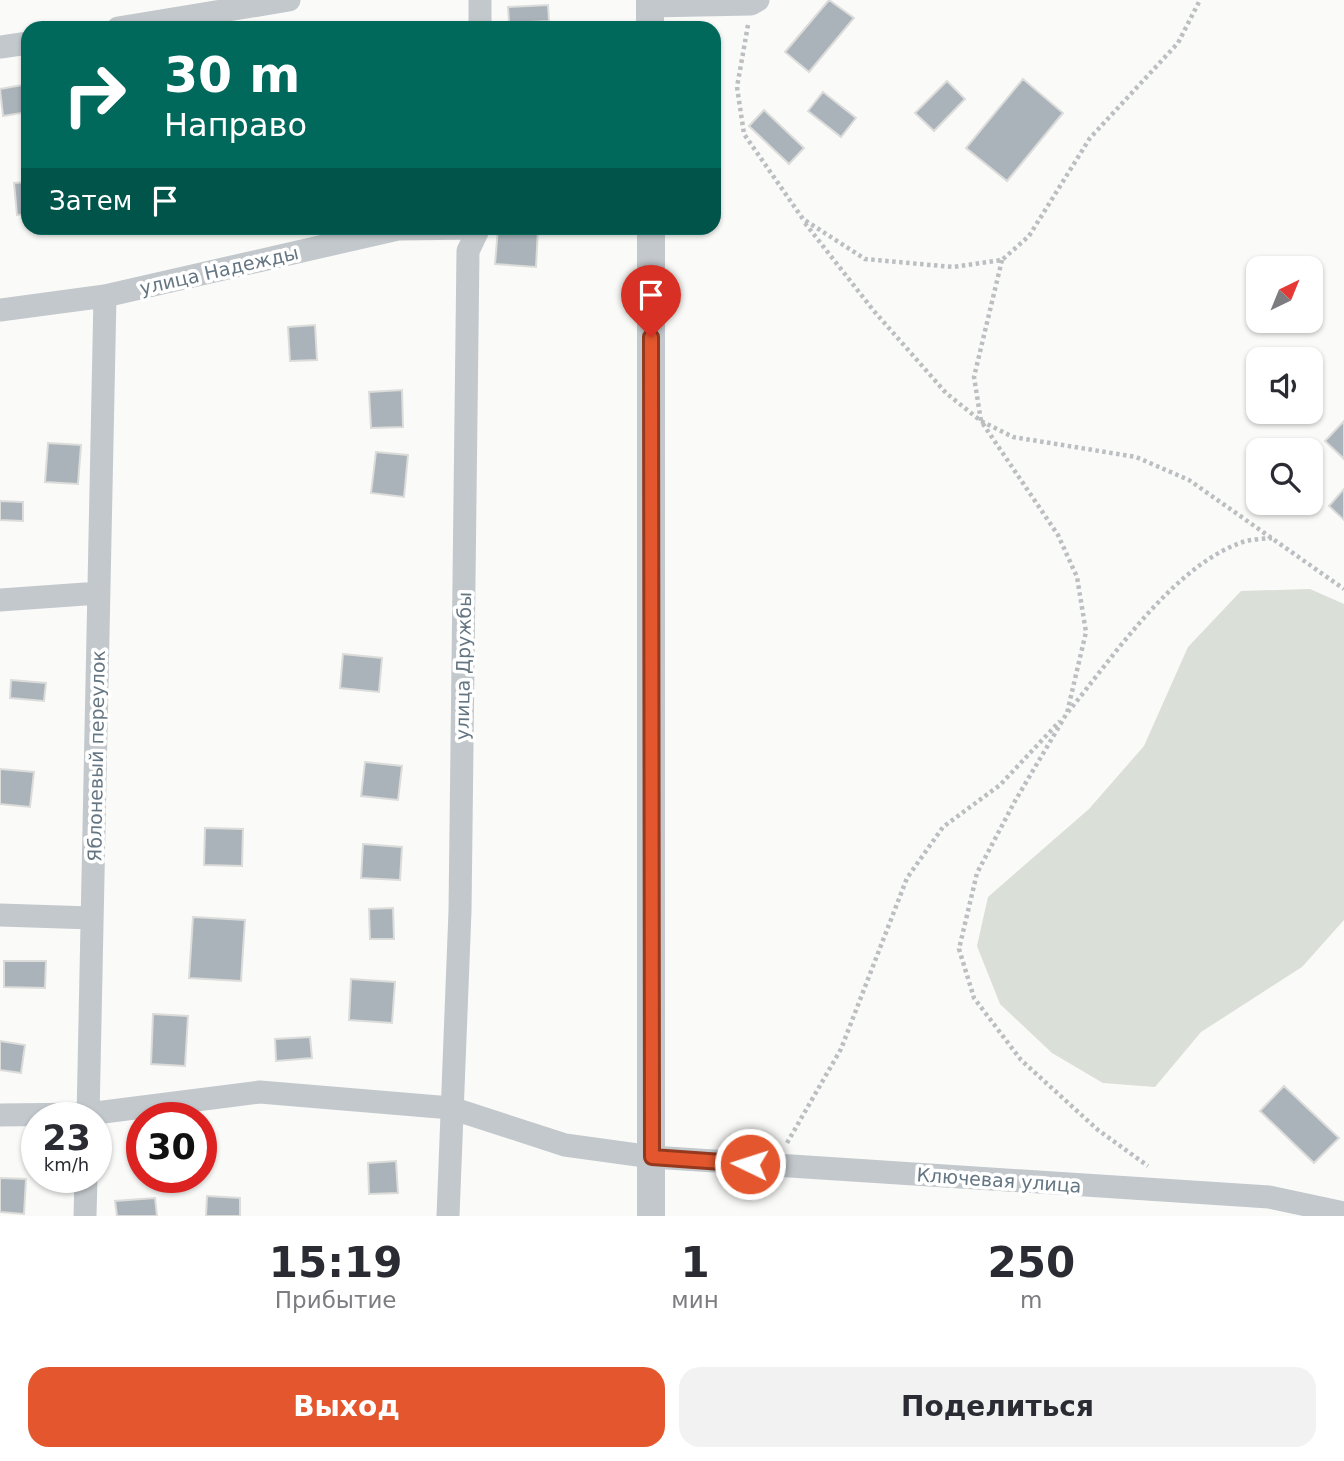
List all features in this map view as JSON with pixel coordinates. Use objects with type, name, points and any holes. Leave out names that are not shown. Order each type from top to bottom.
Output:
[{"type":"street","points":[[161,21],[289,0]]},
{"type":"street","points":[[480,0],[480,21]]},
{"type":"street","points":[[650,11],[755,2]]},
{"type":"street","points":[[0,47],[21,44]]},
{"type":"street","name":"улица Надежды","points":[[0,310],[105,296],[372,235]]},
{"type":"street","name":"улица Дружбы","points":[[449,1216],[460,911],[468,251],[476,235]]},
{"type":"street","points":[[651,235],[651,1216]]},
{"type":"street","name":"Яблоневый переулок","points":[[88,1102],[105,296]]},
{"type":"street","points":[[0,600],[99,593]]},
{"type":"street","points":[[0,915],[92,918]]},
{"type":"street","name":"Ключевая улица","points":[[112,1113],[260,1092],[451,1108],[565,1145],[652,1157],[1269,1197],[1344,1213]]},
{"type":"street","name":"Ключевая улица","points":[[0,1115],[21,1115]]},
{"type":"street","points":[[85,1216],[86,1193]]},
{"type":"path","points":[[803,219],[865,259],[953,267],[1002,260],[1029,236],[1090,138],[1178,43],[1200,0]]},
{"type":"path","points":[[755,2],[737,87],[744,134],[803,219],[873,310],[946,393],[981,421],[1013,437],[1136,457],[1189,480],[1344,589]]},
{"type":"path","points":[[1002,260],[974,377],[981,421],[1058,535],[1077,577],[1086,632],[1067,713],[1015,801],[977,873],[959,949],[974,998],[1021,1060],[1098,1130],[1182,1192]]},
{"type":"path","points":[[775,1165],[841,1049],[906,878],[943,827],[1000,785],[1067,713],[1161,600],[1203,561],[1242,542],[1272,538]]},
{"type":"shaded area","points":[[1310,589],[1344,604],[1344,920],[1302,967],[1201,1032],[1155,1087],[1103,1083],[1052,1053],[1000,1004],[977,946],[988,897],[1089,809],[1144,746],[1188,647],[1241,591]]},
{"type":"building","points":[[829,0],[854,18],[809,72],[785,52]]},
{"type":"building","points":[[548,5],[549,21],[509,21],[508,7]]},
{"type":"building","points":[[1023,79],[1063,113],[1007,181],[966,148]]},
{"type":"building","points":[[947,81],[965,99],[934,131],[915,113]]},
{"type":"building","points":[[21,85],[21,113],[3,116],[0,89]]},
{"type":"building","points":[[823,92],[856,118],[841,137],[808,111]]},
{"type":"building","points":[[764,110],[804,148],[789,164],[749,126]]},
{"type":"building","points":[[21,182],[21,215],[17,215],[14,183]]},
{"type":"building","points":[[497,235],[538,235],[536,267],[495,264]]},
{"type":"building","points":[[315,325],[317,360],[290,361],[288,327]]},
{"type":"building","points":[[402,390],[403,427],[371,428],[369,392]]},
{"type":"building","points":[[1344,421],[1344,459],[1325,441]]},
{"type":"building","points":[[48,443],[81,445],[78,484],[45,482]]},
{"type":"building","points":[[376,452],[408,455],[404,497],[371,493]]},
{"type":"building","points":[[1344,489],[1344,520],[1329,506]]},
{"type":"building","points":[[0,501],[23,502],[23,521],[0,520]]},
{"type":"building","points":[[343,654],[382,658],[379,692],[340,688]]},
{"type":"building","points":[[11,680],[46,683],[44,701],[10,698]]},
{"type":"building","points":[[365,762],[402,766],[398,800],[361,796]]},
{"type":"building","points":[[0,769],[34,772],[30,807],[0,804]]},
{"type":"building","points":[[205,828],[243,829],[242,866],[204,865]]},
{"type":"building","points":[[363,844],[402,847],[400,880],[361,878]]},
{"type":"building","points":[[393,908],[394,939],[370,939],[369,909]]},
{"type":"building","points":[[193,917],[245,920],[241,981],[189,978]]},
{"type":"building","points":[[4,961],[46,961],[45,988],[4,987]]},
{"type":"building","points":[[351,979],[395,982],[392,1023],[349,1020]]},
{"type":"building","points":[[153,1014],[188,1016],[185,1066],[151,1064]]},
{"type":"building","points":[[310,1037],[312,1058],[276,1061],[275,1039]]},
{"type":"building","points":[[0,1041],[25,1045],[21,1073],[0,1070]]},
{"type":"building","points":[[1284,1086],[1339,1138],[1314,1163],[1260,1111]]},
{"type":"building","points":[[396,1161],[398,1193],[369,1194],[368,1163]]},
{"type":"building","points":[[0,1178],[21,1179],[21,1193],[25,1193],[24,1214],[0,1212]]},
{"type":"building","points":[[207,1196],[240,1198],[240,1216],[206,1216]]},
{"type":"building","points":[[155,1198],[157,1216],[117,1216],[115,1201]]},
{"type":"route","points":[[651,337],[652,1157],[750,1164]]}]
